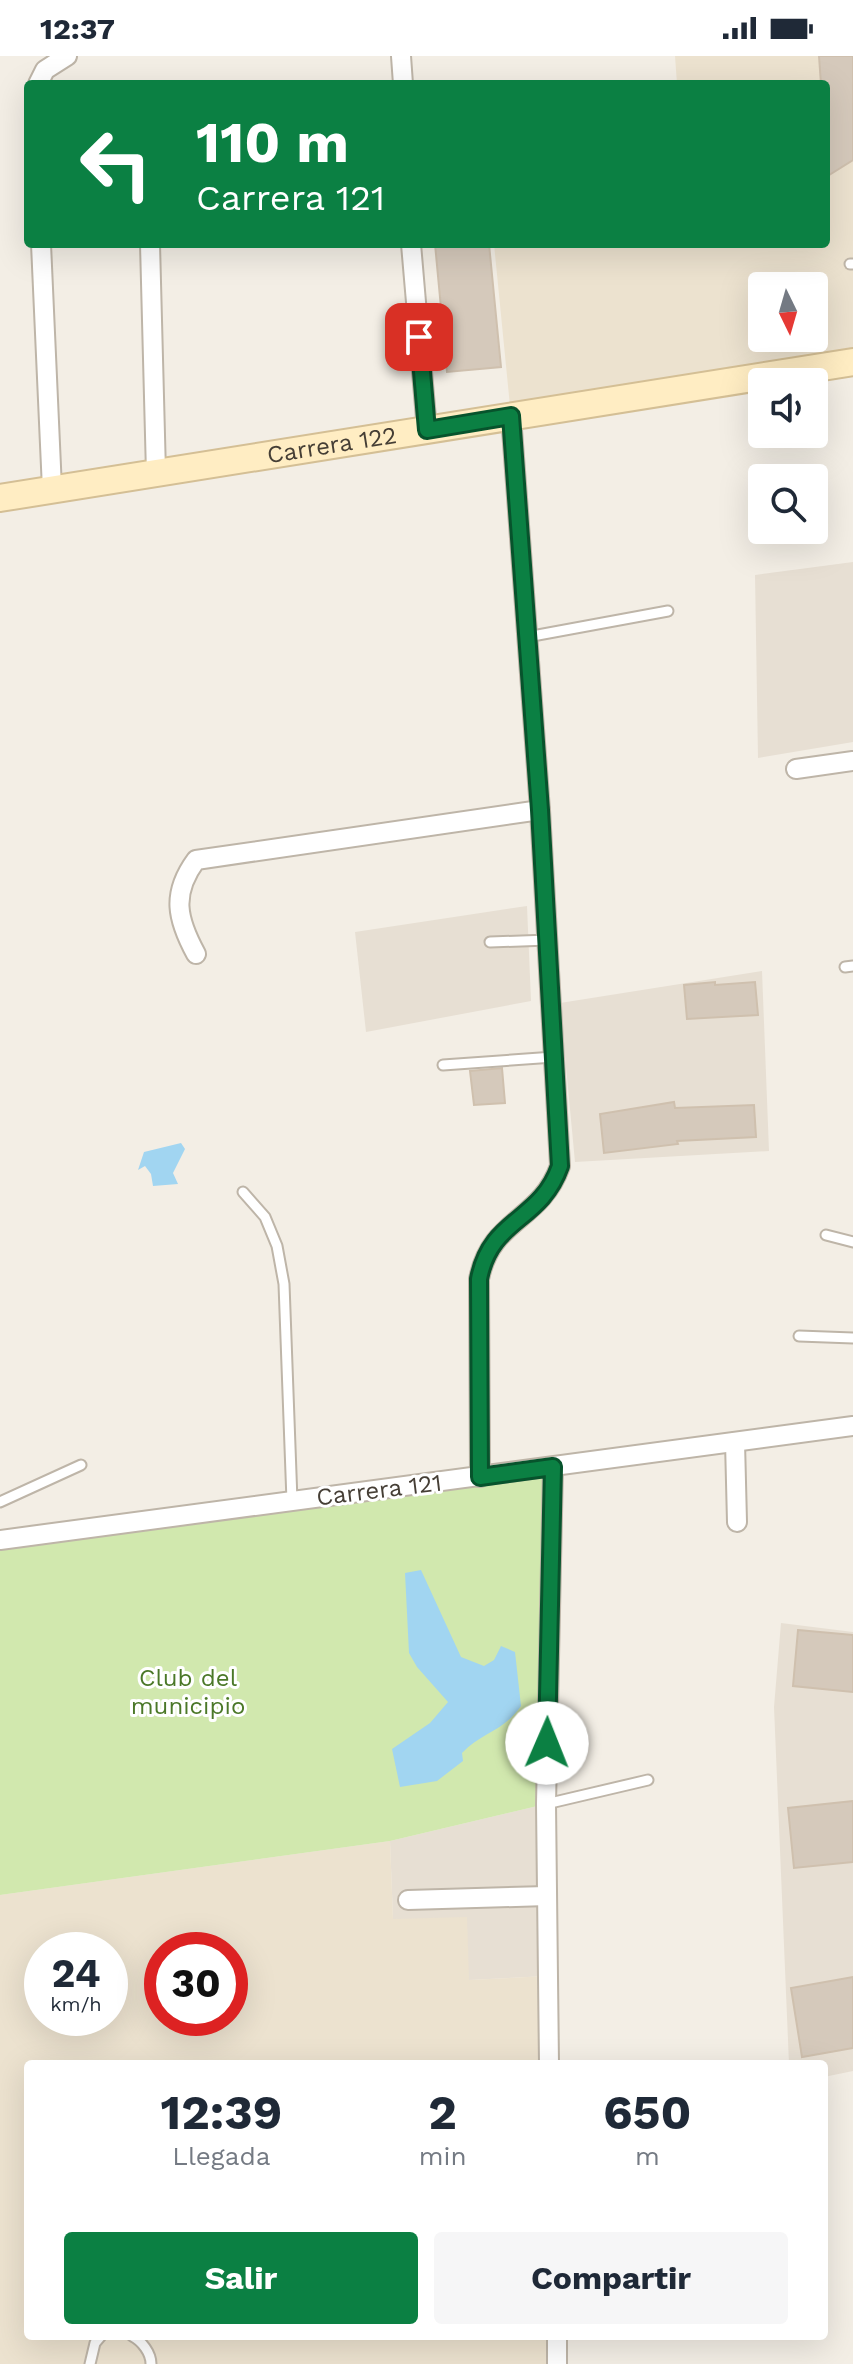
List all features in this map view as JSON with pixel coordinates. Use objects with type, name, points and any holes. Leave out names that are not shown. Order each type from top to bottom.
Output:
[{"type":"street","points":[[40,80],[45,70],[67,56]]},
{"type":"street","points":[[401,56],[403,80]]},
{"type":"street","points":[[41,248],[52,489]]},
{"type":"street","points":[[150,248],[156,473]]},
{"type":"street","points":[[411,248],[427,430]]},
{"type":"street","name":"Carrera 122","points":[[0,498],[853,362]]},
{"type":"street","points":[[480,1477],[479,1279],[484,1255],[494,1239],[552,1188],[560,1166],[540,810],[511,416]]},
{"type":"street","points":[[796,769],[853,761]]},
{"type":"street","points":[[196,954],[182,929],[179,902],[182,879],[196,860],[540,810]]},
{"type":"street","name":"Carrera 121","points":[[0,1540],[853,1426]]},
{"type":"street","points":[[735,1442],[737,1522]]},
{"type":"street","points":[[549,2060],[546,1804],[553,1467]]},
{"type":"street","points":[[408,1900],[547,1896]]},
{"type":"street","points":[[557,2340],[557,2364]]},
{"type":"lane","points":[[527,637],[668,611]]},
{"type":"lane","points":[[490,942],[548,940]]},
{"type":"lane","points":[[443,1065],[554,1057]]},
{"type":"lane","points":[[243,1192],[265,1217],[277,1246],[284,1284],[292,1501]]},
{"type":"lane","points":[[826,1235],[853,1242]]},
{"type":"lane","points":[[799,1336],[853,1338]]},
{"type":"lane","points":[[0,1502],[81,1465]]},
{"type":"lane","points":[[546,1804],[648,1780]]},
{"type":"lane","points":[[90,2364],[98,2340]]},
{"type":"lane","points":[[140,2340],[151,2357],[151,2364]]},
{"type":"shaded area","points":[[675,56],[853,56],[853,362],[815,368],[748,368],[748,379],[511,416],[494,248],[830,248],[830,80],[677,80]]},
{"type":"shaded area","points":[[853,562],[853,742],[758,758],[755,575]]},
{"type":"shaded area","points":[[527,906],[531,1001],[366,1032],[355,932]]},
{"type":"shaded area","points":[[762,971],[769,1151],[575,1162],[560,1003]]},
{"type":"shaded area","points":[[781,1623],[853,1632],[853,2071],[828,2076],[828,2060],[789,2060],[774,1707]]},
{"type":"shaded area","points":[[546,1804],[547,1976],[469,1980],[393,1919],[390,1841]]},
{"type":"shaded area","points":[[390,1841],[393,1919],[467,1917],[469,1980],[547,1976],[549,2060],[24,2060],[24,2340],[557,2340],[557,2364],[0,2364],[0,1895]]},
{"type":"green space","name":"Club del municipio","points":[[553,1467],[546,1804],[390,1841],[0,1895],[0,1540]]},
{"type":"water","points":[[181,1143],[185,1149],[173,1173],[178,1184],[153,1186],[151,1174],[145,1166],[138,1170],[144,1152]]},
{"type":"water","points":[[421,1570],[461,1657],[484,1666],[494,1660],[501,1646],[515,1652],[521,1706],[507,1721],[462,1753],[463,1761],[437,1781],[400,1787],[392,1749],[430,1723],[448,1702],[417,1667],[409,1653],[405,1573]]},
{"type":"building","points":[[819,56],[853,56],[853,160],[830,174],[830,80],[821,80]]},
{"type":"building","points":[[435,248],[489,248],[501,367],[447,372]]},
{"type":"building","points":[[715,982],[715,985],[755,982],[758,1015],[687,1019],[684,985]]},
{"type":"building","points":[[502,1068],[505,1103],[474,1105],[470,1071]]},
{"type":"building","points":[[674,1102],[675,1108],[754,1105],[756,1137],[677,1141],[678,1144],[604,1153],[600,1114]]},
{"type":"building","points":[[798,1630],[853,1635],[853,1692],[793,1686]]},
{"type":"building","points":[[853,1801],[853,1862],[794,1868],[788,1808]]},
{"type":"building","points":[[853,1977],[853,2048],[802,2057],[791,1988]]},
{"type":"route","points":[[419,337],[427,430],[511,416],[540,810],[560,1166],[552,1188],[536,1206],[494,1239],[484,1255],[479,1279],[480,1477],[553,1467],[547,1743]]}]
